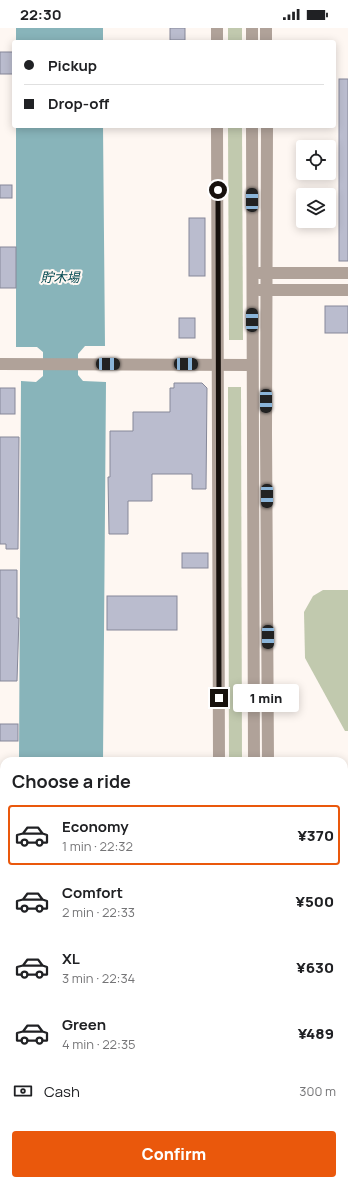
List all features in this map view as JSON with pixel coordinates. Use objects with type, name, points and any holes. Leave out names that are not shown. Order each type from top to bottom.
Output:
[{"type":"street","points":[[217,28],[217,40]]},
{"type":"street","points":[[252,28],[252,40]]},
{"type":"street","points":[[266,28],[266,40]]},
{"type":"street","points":[[217,128],[219,757]]},
{"type":"street","points":[[252,128],[254,757]]},
{"type":"street","points":[[267,128],[266,433],[268,757]]},
{"type":"street","points":[[252,273],[348,273]]},
{"type":"street","points":[[252,291],[348,290]]},
{"type":"street","points":[[0,364],[252,365]]},
{"type":"green space","points":[[228,28],[242,28],[242,40],[228,40]]},
{"type":"green space","points":[[228,128],[242,128],[243,340],[229,340]]},
{"type":"green space","points":[[228,387],[241,387],[242,757],[229,757]]},
{"type":"green space","points":[[323,590],[348,590],[348,731],[345,731],[305,658],[304,612],[313,596]]},
{"type":"water","points":[[16,28],[103,28],[103,40],[16,40]]},
{"type":"water","name":"貯木場","points":[[16,128],[103,128],[105,346],[85,346],[78,354],[78,375],[83,381],[106,382],[103,757],[19,757],[21,381],[36,382],[43,376],[43,352],[37,347],[16,347]]},
{"type":"building","points":[[170,28],[185,28],[185,40],[170,40]]},
{"type":"building","points":[[0,52],[12,52],[12,74],[0,74]]},
{"type":"building","points":[[339,79],[348,79],[348,261],[339,261]]},
{"type":"building","points":[[0,185],[12,185],[12,198],[0,198]]},
{"type":"building","points":[[189,218],[205,218],[205,276],[189,276]]},
{"type":"building","points":[[0,247],[16,247],[16,288],[0,288]]},
{"type":"building","points":[[325,306],[348,306],[348,333],[325,333]]},
{"type":"building","points":[[179,318],[195,318],[195,338],[179,338]]},
{"type":"building","points":[[174,383],[202,383],[207,388],[206,489],[192,489],[192,474],[152,474],[152,501],[128,501],[128,534],[109,534],[108,477],[110,477],[110,431],[133,431],[133,412],[170,412],[170,388],[174,388]]},
{"type":"building","points":[[0,388],[15,388],[15,414],[0,414]]},
{"type":"building","points":[[0,437],[19,437],[18,549],[6,549],[6,544],[0,544]]},
{"type":"building","points":[[182,553],[208,553],[208,568],[182,568]]},
{"type":"building","points":[[0,570],[17,570],[17,618],[19,618],[17,681],[0,681]]},
{"type":"building","points":[[107,596],[177,596],[177,630],[107,630]]},
{"type":"building","points":[[0,724],[18,724],[18,741],[0,741]]},
{"type":"route","points":[[218,190],[219,698]]}]
